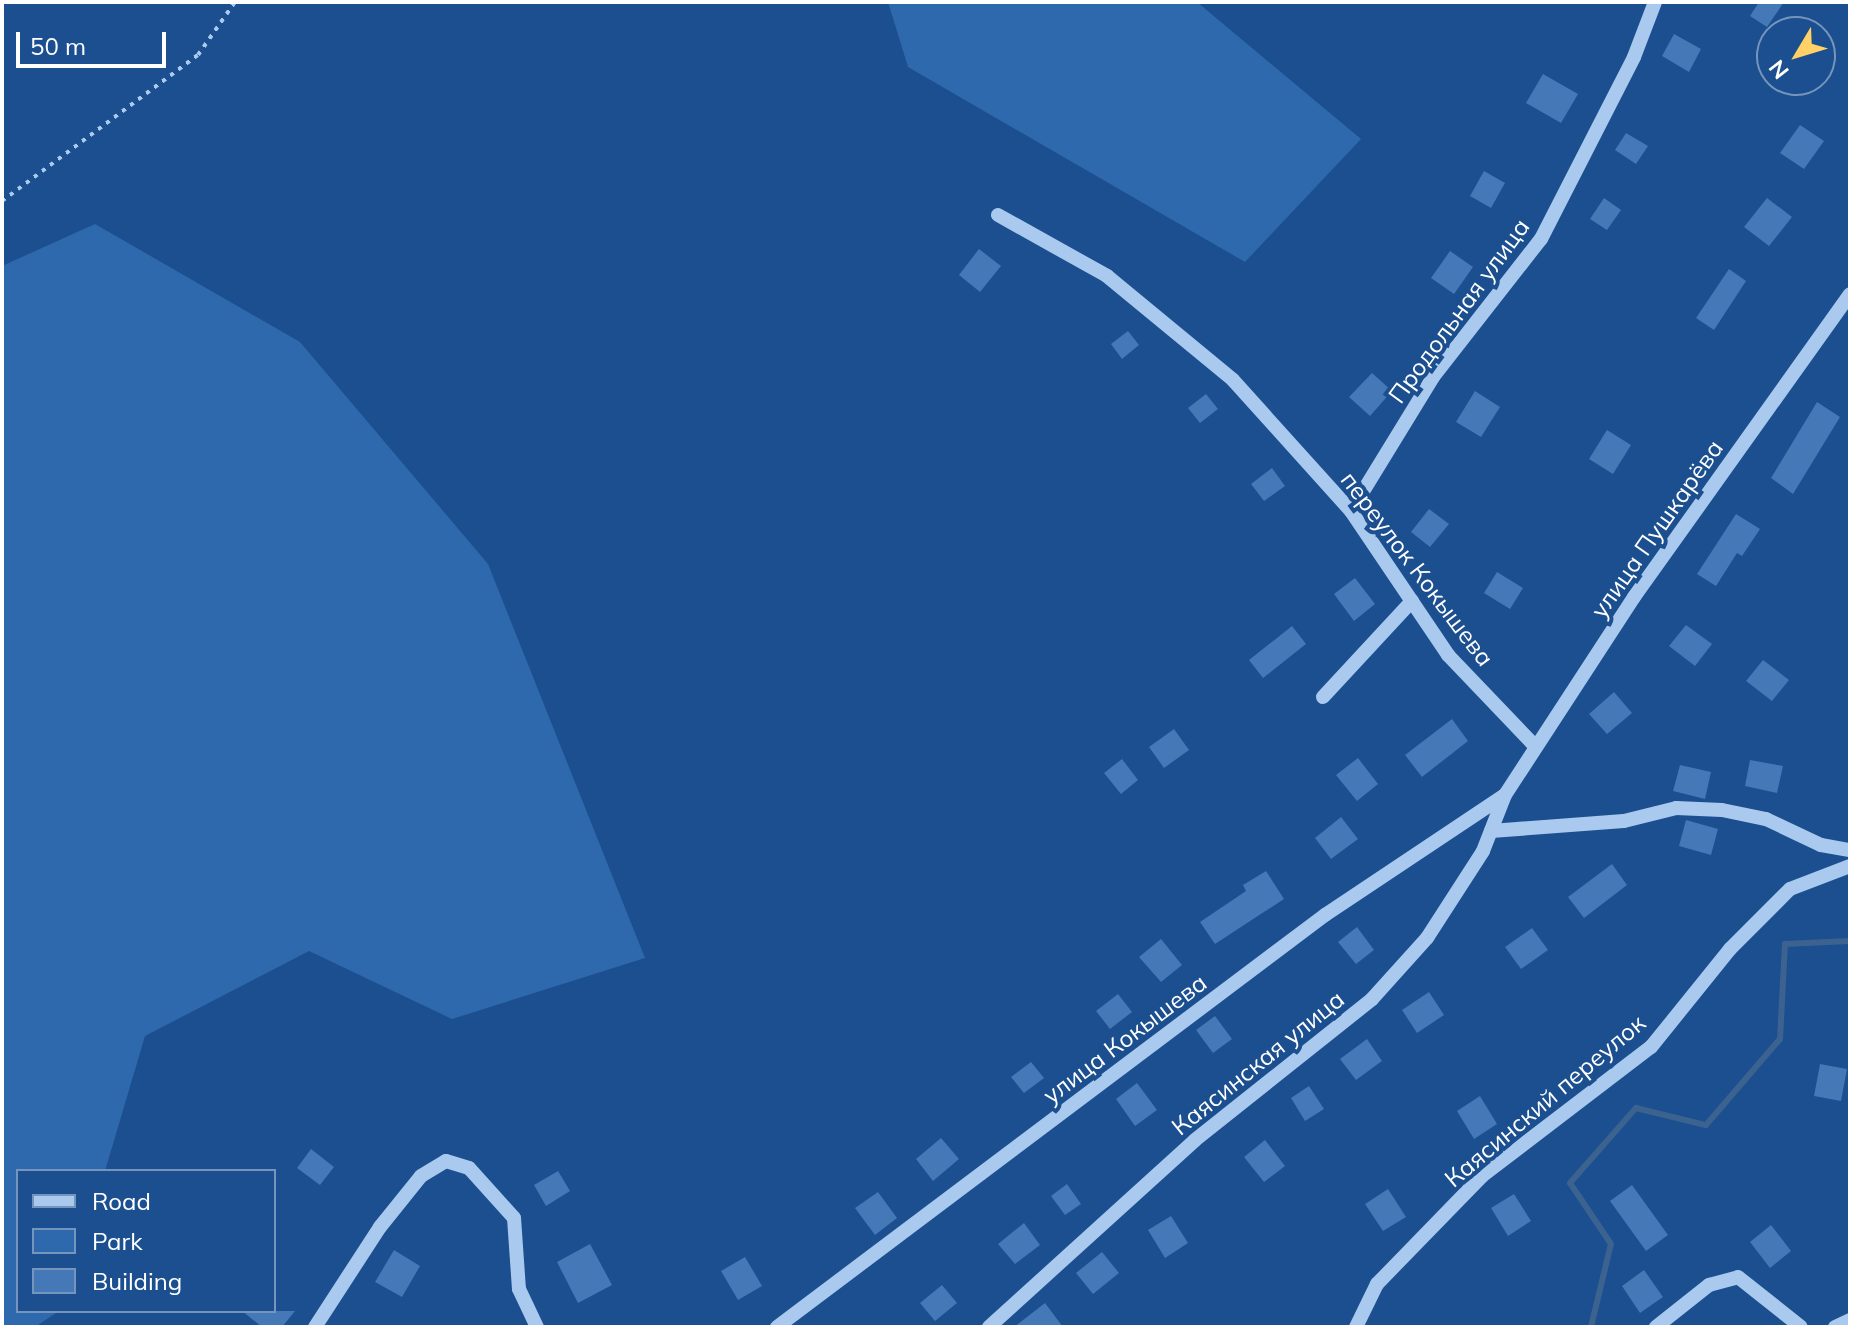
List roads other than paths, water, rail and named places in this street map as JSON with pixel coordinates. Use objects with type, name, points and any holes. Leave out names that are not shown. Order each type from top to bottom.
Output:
[{"type":"street","name":"Продольная улица","points":[[1351,511],[1433,377],[1541,239],[1634,57],[1655,2]]},
{"type":"street","name":"переулок Кокышева","points":[[998,215],[1107,276],[1233,380],[1351,511],[1448,655],[1536,747]]},
{"type":"street","name":"улица Пушкарёва","points":[[1505,795],[1634,597],[1850,294]]},
{"type":"street","points":[[1323,697],[1412,601]]},
{"type":"street","name":"Каясинская улица","points":[[989,1327],[1195,1140],[1372,999],[1427,938],[1483,851],[1505,795]]},
{"type":"street","name":"улица Кокышева","points":[[777,1327],[1325,915],[1505,795]]},
{"type":"street","points":[[1491,831],[1624,821],[1676,808],[1722,810],[1766,819],[1821,845],[1850,850]]},
{"type":"street","name":"Каясинский переулок","points":[[1356,1327],[1377,1284],[1482,1176],[1651,1047],[1730,949],[1790,889],[1850,866]]},
{"type":"street","points":[[315,1327],[380,1227],[421,1176],[446,1161],[469,1168],[514,1218],[519,1289],[537,1327]]},
{"type":"street","points":[[1656,1327],[1709,1285],[1738,1277],[1801,1327]]},
{"type":"street","points":[[1835,1327],[1850,1320]]},
{"type":"waterway","points":[[1591,1327],[1611,1244],[1570,1183],[1636,1108],[1706,1125],[1780,1039],[1785,944],[1850,941]]}]
